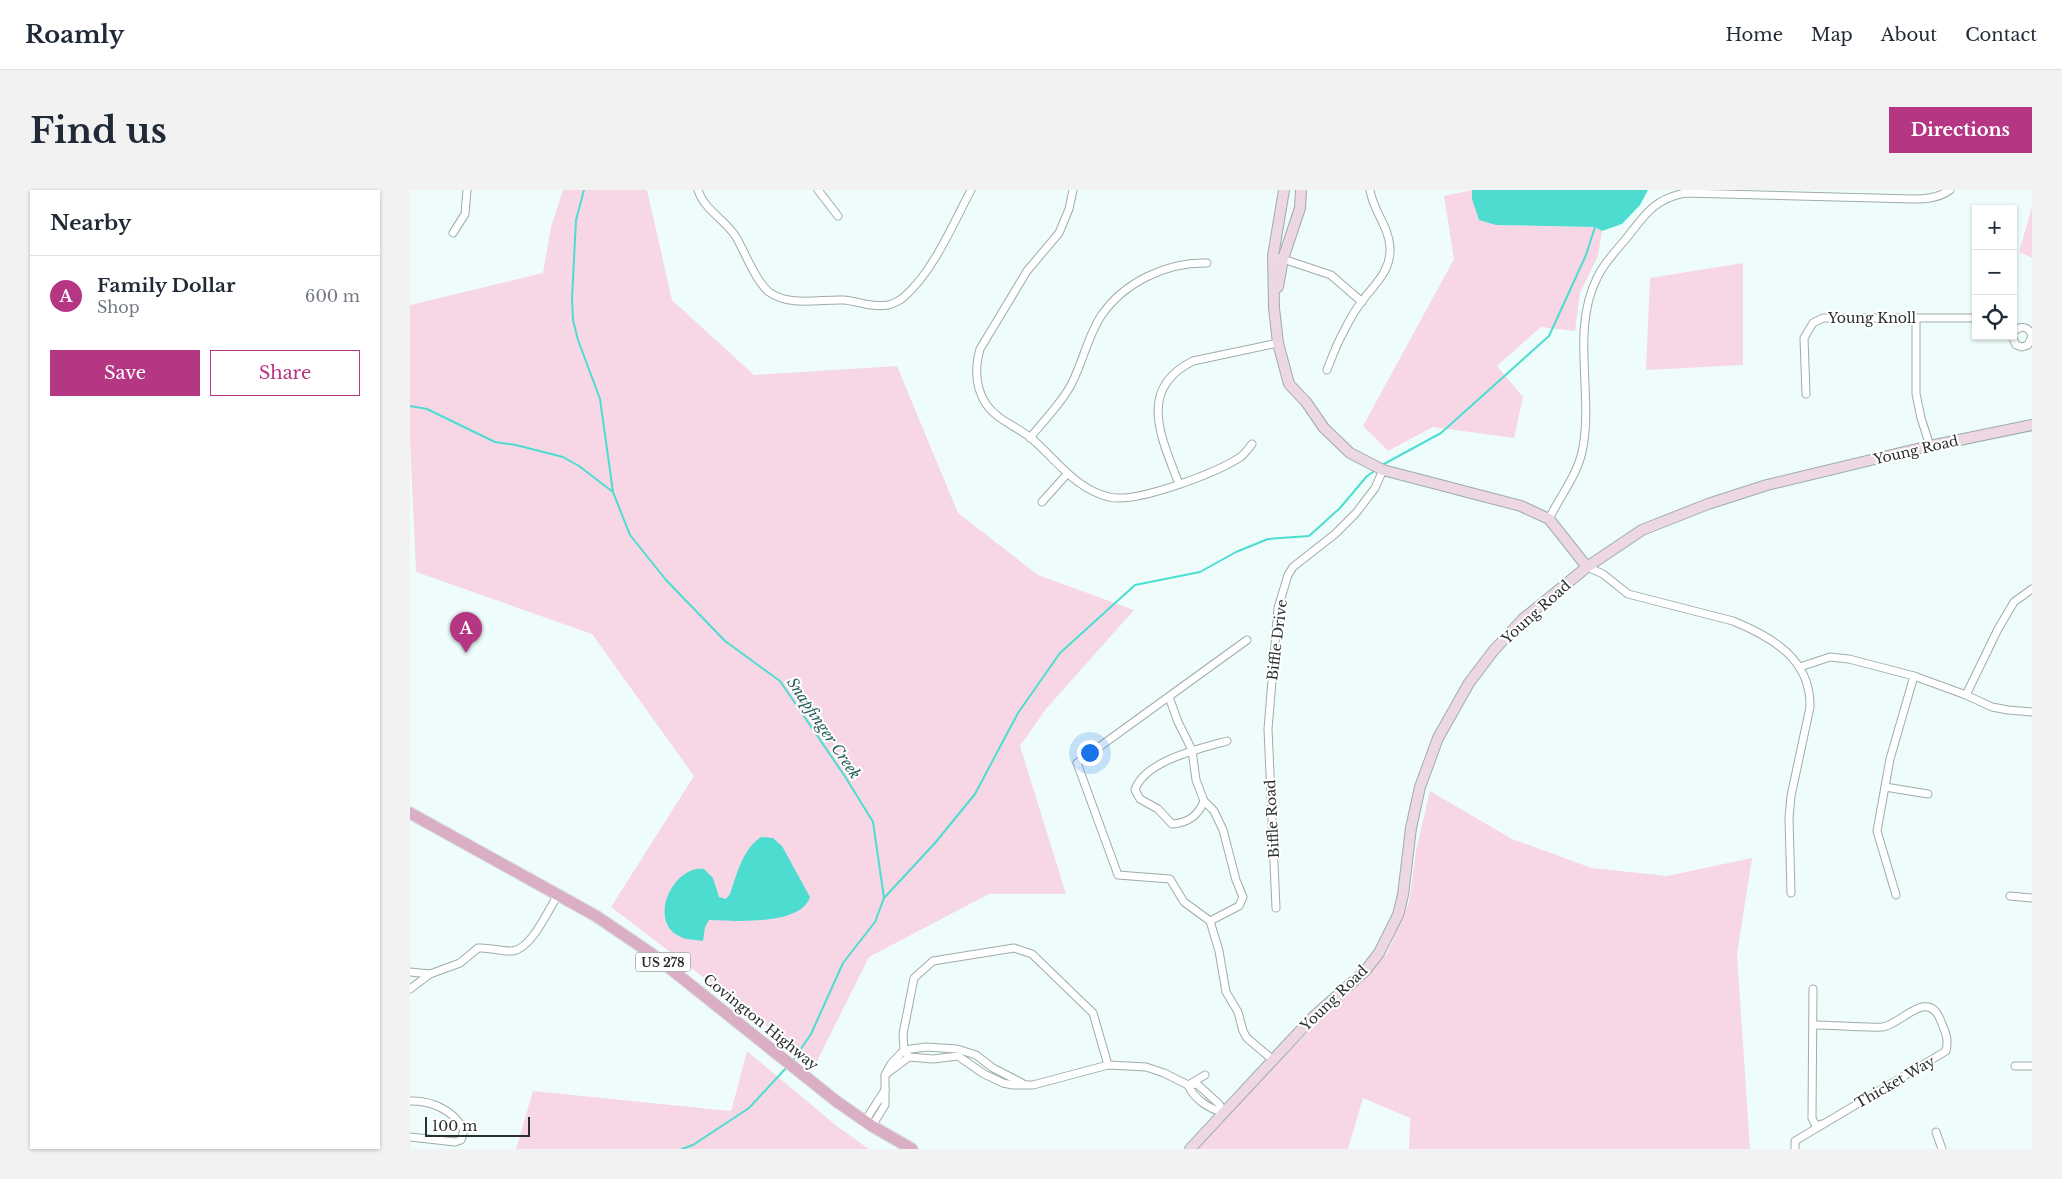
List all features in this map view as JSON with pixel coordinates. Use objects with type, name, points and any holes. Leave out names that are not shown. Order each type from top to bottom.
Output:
[{"type":"main road","name":"Covington Highway","points":[[410,813],[596,916],[652,954],[815,1085],[869,1124],[910,1149]]},
{"type":"street","points":[[452,232],[465,214],[467,190]]},
{"type":"street","points":[[698,190],[700,196],[716,216],[735,235],[749,265],[769,292],[788,300],[845,300],[862,305],[890,305],[904,297],[938,252],[971,190]]},
{"type":"street","points":[[818,190],[838,216]]},
{"type":"street","points":[[1073,190],[1059,233],[1026,271],[980,349],[977,359],[977,379],[986,404],[1000,419],[1030,438],[1067,474],[1089,490],[1110,498],[1129,498],[1179,484],[1224,466],[1241,456],[1252,444]]},
{"type":"street","points":[[1284,190],[1273,256],[1274,308],[1278,343],[1289,384],[1306,402],[1324,428],[1350,453],[1383,470],[1521,506],[1549,519],[1587,566],[1603,574],[1628,594],[1733,621],[1778,644],[1800,667],[1810,692],[1810,707],[1791,796],[1789,818],[1792,893]]},
{"type":"street","points":[[1274,308],[1284,259],[1300,208],[1301,190]]},
{"type":"street","points":[[1327,370],[1342,333],[1362,302],[1382,278],[1390,261],[1388,238],[1376,211],[1370,190]]},
{"type":"street","points":[[1549,519],[1578,465],[1583,449],[1586,428],[1585,328],[1589,298],[1600,271],[1650,208],[1674,195],[1685,193],[1872,194],[1924,199],[1944,194],[1950,190]]},
{"type":"street","points":[[1273,256],[1330,275],[1362,302]]},
{"type":"street","points":[[1030,438],[1067,392],[1101,316],[1121,293],[1142,279],[1161,272],[1194,262],[1207,263]]},
{"type":"street","name":"Young Knoll","points":[[1806,394],[1804,338],[1813,323],[1823,318],[1972,318]]},
{"type":"street","points":[[1916,318],[1916,394],[1930,446]]},
{"type":"street","points":[[2014,340],[2016,345],[2022,347],[2028,345],[2032,336],[2029,330],[2024,327],[2017,330]]},
{"type":"street","points":[[1179,484],[1163,441],[1157,416],[1160,394],[1169,378],[1184,365],[1193,361],[1278,343]]},
{"type":"street","name":"Young Road","points":[[1190,1149],[1313,1017],[1365,971],[1379,953],[1390,935],[1398,916],[1403,895],[1411,828],[1420,787],[1438,738],[1458,701],[1494,650],[1523,619],[1587,566],[1642,530],[1708,504],[1767,485],[1930,446],[2032,425]]},
{"type":"street","name":"Biffle Drive","points":[[1268,729],[1278,608],[1288,576],[1293,567],[1335,534],[1356,513],[1375,488],[1383,470]]},
{"type":"street","points":[[1042,502],[1067,474]]},
{"type":"street","points":[[1966,695],[1986,652],[2014,602],[2032,589]]},
{"type":"street","points":[[1247,640],[1077,763],[1118,875],[1170,879],[1184,902],[1210,921],[1219,950],[1226,992],[1238,1012],[1243,1031],[1247,1038],[1273,1060]]},
{"type":"street","points":[[1800,667],[1830,657],[1849,659],[1914,676],[1966,695],[1992,707],[2032,712]]},
{"type":"street","points":[[1896,895],[1877,832],[1890,759],[1914,676]]},
{"type":"street","points":[[1169,697],[1178,722],[1192,750],[1196,780],[1204,801],[1214,812],[1223,830],[1236,880],[1243,897],[1239,906],[1210,921]]},
{"type":"street","name":"Biffle Road","points":[[1268,729],[1276,908]]},
{"type":"street","points":[[1204,801],[1200,812],[1192,818],[1183,823],[1172,824],[1158,809],[1140,800],[1135,790],[1138,780],[1164,762],[1192,750],[1227,741]]},
{"type":"street","points":[[1885,787],[1928,794]]},
{"type":"street","points":[[410,989],[430,974],[460,963],[478,948],[511,951],[519,949],[529,942],[558,895]]},
{"type":"street","points":[[2010,896],[2032,898]]},
{"type":"street","points":[[909,1057],[904,1050],[903,1034],[914,978],[933,962],[1014,948],[1032,954],[1093,1013],[1108,1064]]},
{"type":"street","points":[[410,972],[430,974]]},
{"type":"street","points":[[1814,989],[1812,1118],[1816,1126],[1823,1124]]},
{"type":"street","name":"Thicket Way","points":[[1795,1149],[1795,1141],[1933,1061],[1946,1051],[1948,1040],[1937,1014],[1929,1007],[1920,1006],[1894,1024],[1883,1027],[1813,1025]]},
{"type":"street","points":[[869,1124],[885,1105],[886,1076],[891,1064],[904,1050],[926,1047],[957,1049],[976,1055],[993,1068],[1023,1083]]},
{"type":"street","points":[[886,1076],[909,1057],[933,1059],[958,1056],[984,1074],[1013,1085],[1033,1084],[1108,1064],[1146,1067],[1164,1073],[1188,1085],[1197,1084],[1219,1104],[1224,1112]]},
{"type":"street","points":[[2014,1066],[2032,1066]]},
{"type":"street","points":[[1188,1085],[1205,1075]]},
{"type":"street","points":[[1188,1085],[1191,1092],[1202,1102],[1213,1110],[1224,1112]]},
{"type":"street","points":[[1202,1102],[1208,1094]]},
{"type":"street","points":[[410,1101],[433,1103],[458,1118],[464,1130],[461,1140],[455,1142],[410,1137]]},
{"type":"street","points":[[1936,1132],[1942,1149]]},
{"type":"shaded area","points":[[563,190],[647,190],[672,300],[754,375],[897,366],[958,513],[1038,575],[1134,610],[1046,709],[1020,746],[1066,894],[989,894],[869,957],[816,1063],[611,907],[694,776],[592,634],[416,572],[410,439],[410,305],[543,273],[551,227]]},
{"type":"shaded area","points":[[1472,190],[1472,199],[1496,225],[1595,227],[1602,231],[1598,256],[1580,293],[1575,331],[1541,327],[1497,366],[1523,397],[1514,438],[1433,427],[1388,451],[1363,426],[1454,259],[1444,196]]},
{"type":"shaded area","points":[[2032,207],[2032,258],[2019,252]]},
{"type":"shaded area","points":[[1743,263],[1743,365],[1646,370],[1650,278]]},
{"type":"shaded area","points":[[1430,791],[1512,839],[1592,868],[1667,876],[1752,858],[1737,954],[1750,1149],[1409,1149],[1410,1118],[1363,1098],[1348,1149],[1198,1149],[1285,1055],[1387,954],[1409,902],[1416,851]]},
{"type":"shaded area","points":[[747,1051],[838,1127],[869,1149],[516,1149],[533,1091],[730,1111]]},
{"type":"water","points":[[1472,190],[1648,190],[1640,205],[1622,224],[1602,231],[1595,227],[1496,225],[1479,220],[1472,199]]},
{"type":"water","points":[[761,837],[773,838],[782,846],[810,897],[804,906],[794,913],[765,920],[709,920],[705,927],[703,941],[687,939],[674,933],[667,923],[665,911],[667,898],[673,886],[682,876],[692,870],[704,869],[713,878],[719,897],[726,899],[730,894],[745,855],[754,842]]},
{"type":"waterway","points":[[584,190],[576,220],[572,299],[573,320],[578,340],[600,399],[613,492]]},
{"type":"waterway","points":[[1384,464],[1441,433],[1549,336],[1586,255],[1595,227]]},
{"type":"waterway","name":"Snapfinger Creek","points":[[410,406],[427,409],[495,442],[516,445],[563,457],[579,466],[613,492],[630,535],[666,580],[725,641],[780,681],[846,778],[873,822],[884,898],[875,922],[843,963],[811,1034],[792,1062]]},
{"type":"waterway","points":[[885,897],[935,843],[975,794],[1018,713],[1060,653],[1135,585],[1200,572],[1236,552],[1268,539],[1309,536],[1340,508],[1367,476],[1373,472]]},
{"type":"waterway","name":"Snapfinger Creek","points":[[682,1149],[693,1145],[749,1108],[787,1067]]},
{"type":"place","name":"Family Dollar","points":[[466,653]]}]
